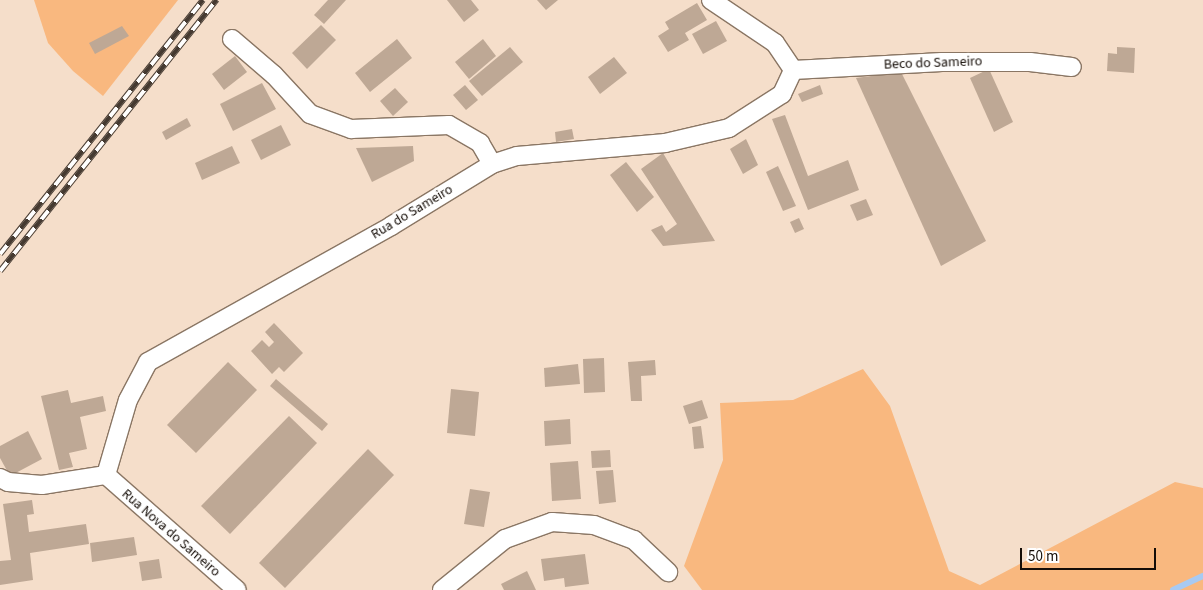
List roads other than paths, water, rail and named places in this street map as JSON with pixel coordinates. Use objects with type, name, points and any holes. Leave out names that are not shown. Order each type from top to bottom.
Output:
[{"type":"street","points":[[712,0],[776,42],[793,70]]},
{"type":"street","points":[[232,39],[274,75],[310,114],[351,129],[449,125],[480,143],[492,164]]},
{"type":"street","name":"Beco do Sameiro","points":[[793,70],[942,62],[1030,62],[1072,67]]},
{"type":"street","name":"Rua do Sameiro","points":[[106,475],[128,400],[148,362],[391,226],[492,164],[516,156],[665,143],[729,128],[782,94],[793,70]]},
{"type":"street","points":[[0,478],[16,484],[42,485],[106,475]]},
{"type":"street","name":"Rua Nova do Sameiro","points":[[106,475],[237,590]]},
{"type":"street","points":[[442,590],[505,539],[552,522],[594,525],[634,540],[668,572]]},
{"type":"waterway","points":[[1173,590],[1203,576]]},
{"type":"railway","points":[[0,254],[203,0]]},
{"type":"railway","points":[[0,271],[216,0]]}]
